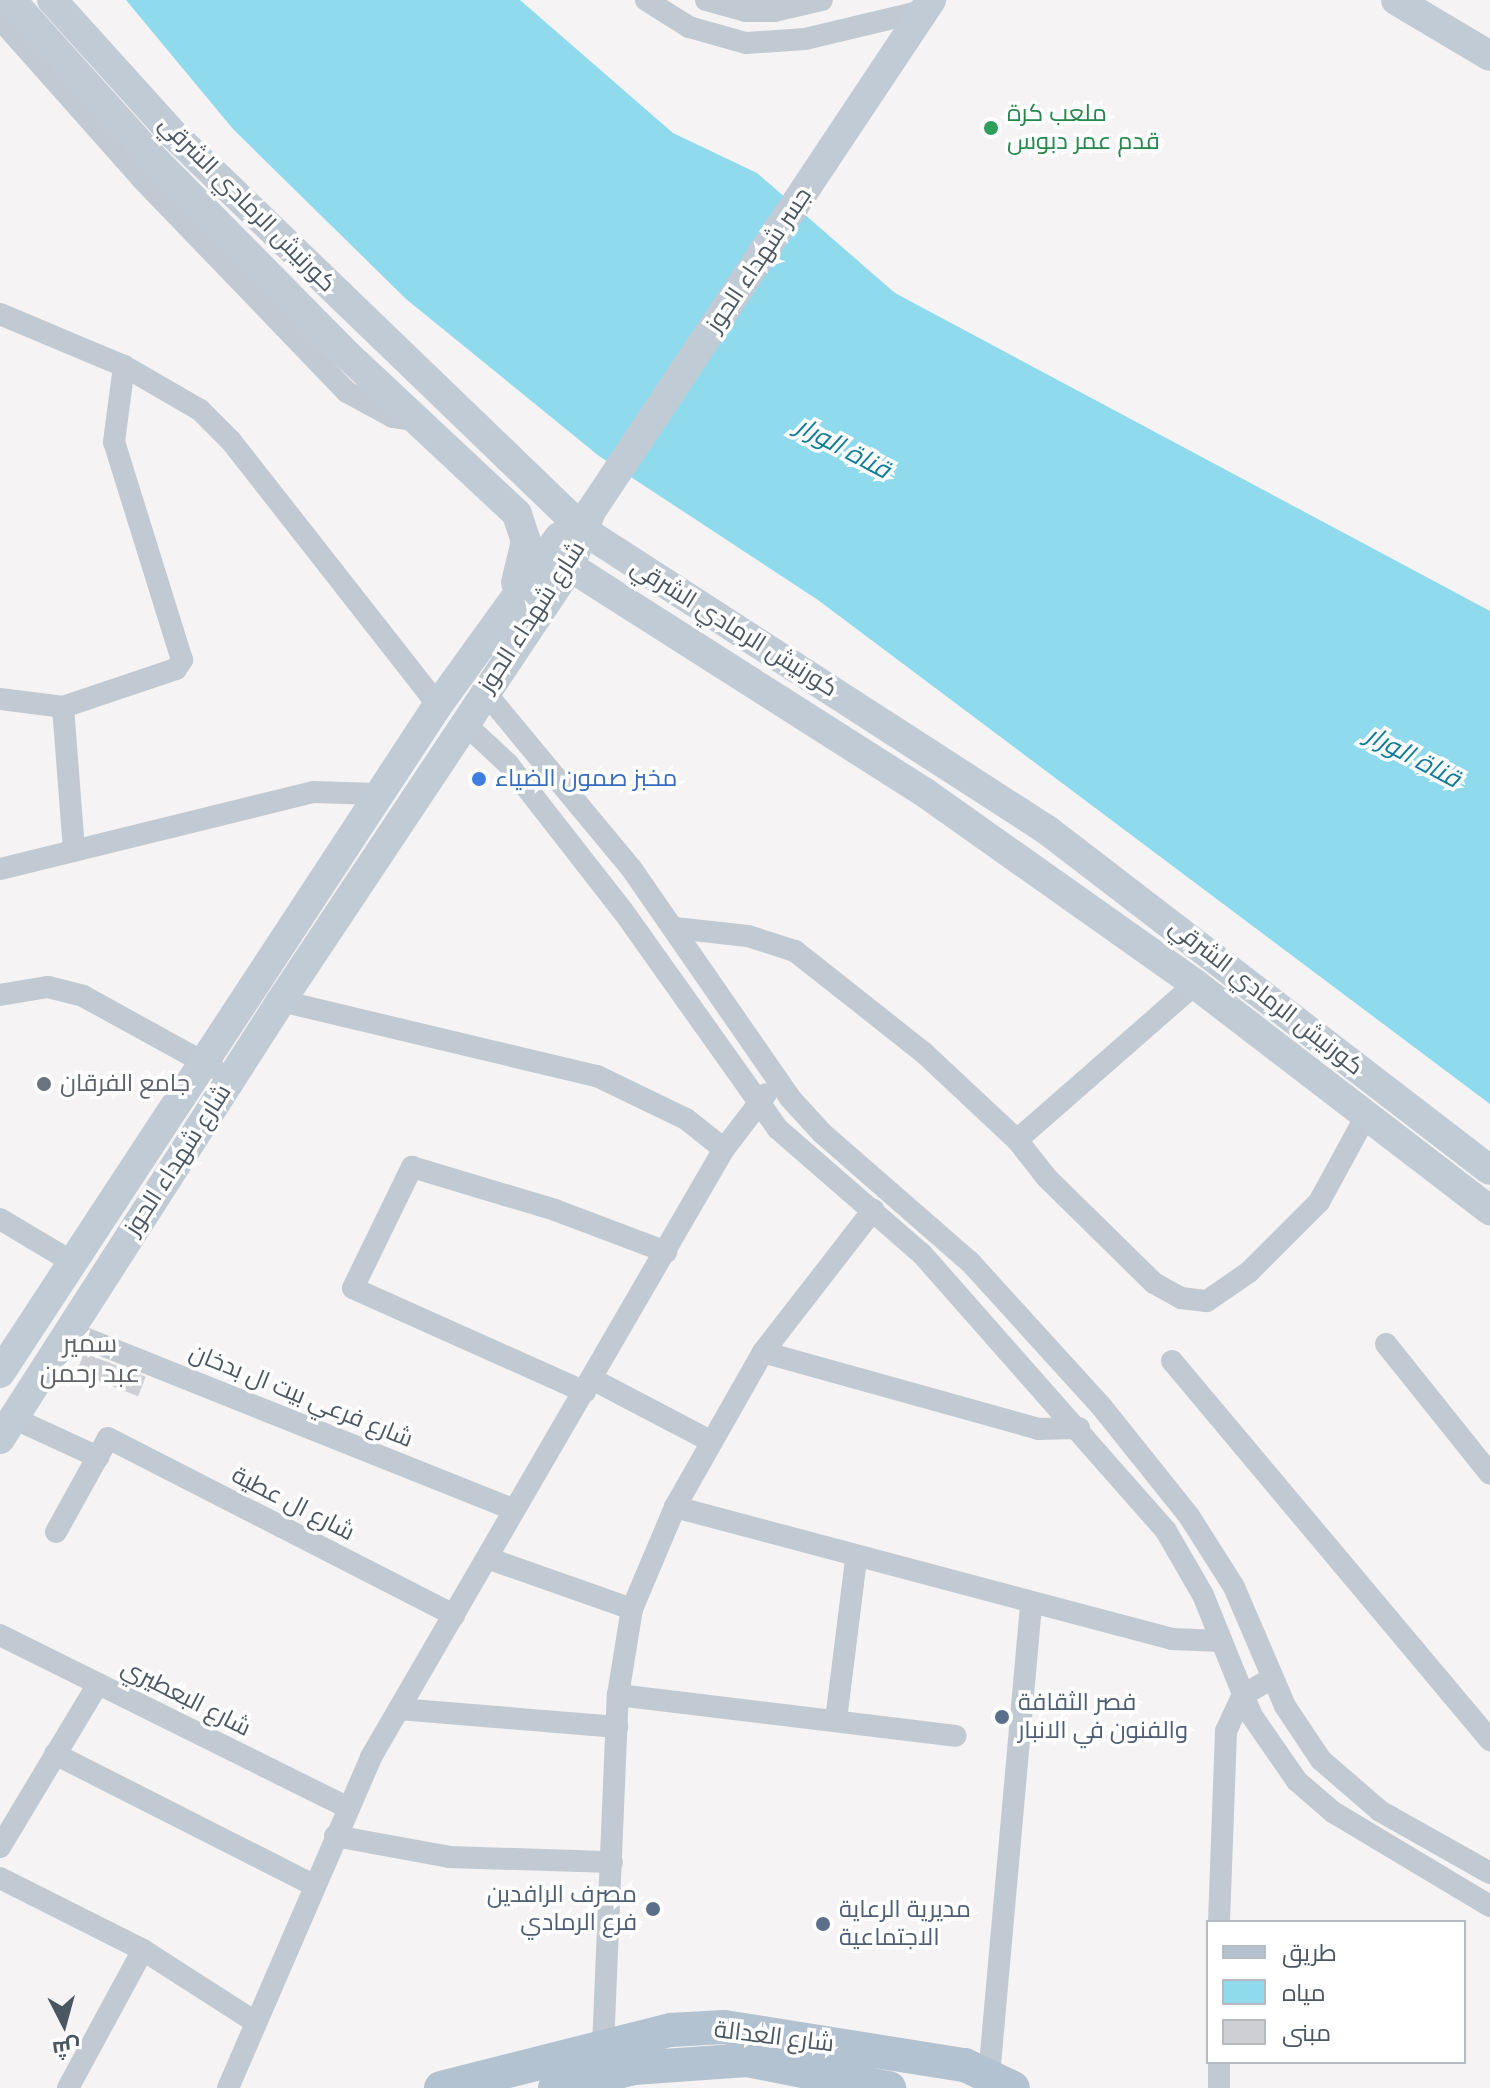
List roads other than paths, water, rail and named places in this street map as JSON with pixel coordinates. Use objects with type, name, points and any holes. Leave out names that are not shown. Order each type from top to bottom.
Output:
[{"type":"main road","name":"كورنيش الرمادي الشرقي","points":[[11,0],[150,155],[343,351],[460,458],[523,526],[525,549],[512,598]]},
{"type":"main road","name":"كورنيش الرمادي الشرقي","points":[[52,0],[175,136],[484,432],[584,522],[1047,830],[1490,1170]]},
{"type":"main road","points":[[1396,0],[1490,56]]},
{"type":"main road","name":"جسر شهداء الحوز","points":[[584,522],[932,3]]},
{"type":"main road","points":[[460,458],[484,432]]},
{"type":"main road","name":"شارع شهداء الحوز","points":[[6,1429],[463,722],[538,615],[558,560],[584,522]]},
{"type":"main road","name":"كورنيش الرمادي الشرقي","points":[[558,560],[924,792],[1195,984],[1490,1210]]},
{"type":"main road","name":"شارع شهداء الحوز","points":[[1,1369],[438,705],[512,598],[558,560]]},
{"type":"main road","points":[[538,615],[569,596],[593,593],[617,599]]},
{"type":"main road","name":"شارع العدالة","points":[[441,2088],[671,2030],[724,2027],[965,2065],[1001,2082]]},
{"type":"main road","name":"شارع العدالة","points":[[555,2088],[634,2068],[747,2060],[889,2088]]},
{"type":"street","points":[[646,0],[689,27],[746,43],[805,39],[932,3]]},
{"type":"street","points":[[706,0],[746,11],[774,11],[822,0]]},
{"type":"street","points":[[0,19],[141,178],[347,392],[393,417],[419,421]]},
{"type":"street","points":[[0,314],[124,366],[188,402],[231,441],[438,705]]},
{"type":"street","points":[[0,699],[63,707],[176,669],[182,660],[114,442],[124,366]]},
{"type":"street","points":[[484,691],[675,928],[778,1081],[822,1133],[970,1262],[1101,1406],[1213,1551],[1252,1625],[1295,1725],[1339,1779],[1380,1811],[1490,1873]]},
{"type":"street","points":[[63,707],[74,851]]},
{"type":"street","points":[[463,722],[508,764],[614,899],[758,1102],[790,1141],[873,1210],[948,1281],[1079,1428],[1180,1552],[1243,1695],[1281,1761],[1314,1798],[1490,1906]]},
{"type":"street","points":[[0,869],[313,792],[379,794]]},
{"type":"street","points":[[675,928],[748,936],[795,951],[923,1052],[1017,1140],[1047,1178],[1154,1283],[1181,1298],[1207,1301],[1249,1272],[1319,1202],[1367,1114]]},
{"type":"street","points":[[1017,1140],[1195,984]]},
{"type":"street","points":[[0,995],[48,987],[83,996],[231,1078]]},
{"type":"street","points":[[281,1001],[597,1076],[686,1119],[724,1149]]},
{"type":"street","points":[[228,2088],[335,1836],[399,1709],[724,1149],[758,1102],[778,1081]]},
{"type":"street","points":[[666,1252],[555,1210],[412,1167],[353,1288],[588,1385],[710,1441]]},
{"type":"street","points":[[603,2047],[618,1695],[632,1609],[675,1507],[763,1352],[873,1210]]},
{"type":"street","points":[[0,1219],[72,1262]]},
{"type":"street","name":"شارع فرعي بيت ال بدخان","points":[[67,1331],[515,1510]]},
{"type":"street","points":[[1386,1344],[1490,1474]]},
{"type":"street","points":[[763,1352],[1038,1429],[1079,1428]]},
{"type":"street","points":[[1172,1361],[1490,1740]]},
{"type":"street","name":"شارع ال عطية","points":[[6,1429],[103,1448],[454,1615]]},
{"type":"street","points":[[56,1532],[103,1448]]},
{"type":"street","points":[[675,1507],[856,1559],[1172,1639],[1221,1641]]},
{"type":"street","points":[[487,1558],[632,1609]]},
{"type":"street","points":[[836,1720],[856,1559]]},
{"type":"street","points":[[1001,2082],[1031,1603]]},
{"type":"street","name":"شارع البعطيري","points":[[1,1637],[348,1808]]},
{"type":"street","points":[[1219,1920],[1223,1744],[1234,1705],[1243,1695],[1273,1678]]},
{"type":"street","points":[[0,1847],[98,1684]]},
{"type":"street","points":[[618,1695],[956,1736]]},
{"type":"street","points":[[399,1709],[617,1727]]},
{"type":"street","points":[[55,1754],[313,1885]]},
{"type":"street","points":[[335,1836],[449,1857],[612,1862]]},
{"type":"street","points":[[0,1878],[143,1950],[255,2022]]},
{"type":"street","points":[[68,2088],[143,1950]]},
{"type":"street","points":[[1219,2064],[1219,2088]]},
{"type":"water","name":"قناة الورار","points":[[126,0],[520,0],[673,133],[757,173],[895,293],[1490,611],[1490,1104],[818,600],[599,456],[406,299],[233,129]]},
{"type":"place","name":"ملعب كرة قدم عمر دبوس","points":[[991,128]]},
{"type":"place","name":"مخبز صمون الضياء","points":[[479,779]]},
{"type":"place","name":"جامع الفرقان","points":[[44,1084]]},
{"type":"place","name":"فصر الثقافة والفنون في الانبار","points":[[1002,1717]]},
{"type":"place","name":"مصرف الرافدين فرع الرمادي","points":[[653,1909]]},
{"type":"place","name":"مديرية الرعاية الاجتماعية","points":[[823,1924]]},
{"type":"district","name":"سمير عبد رحمن","points":[[90,1359]]}]
